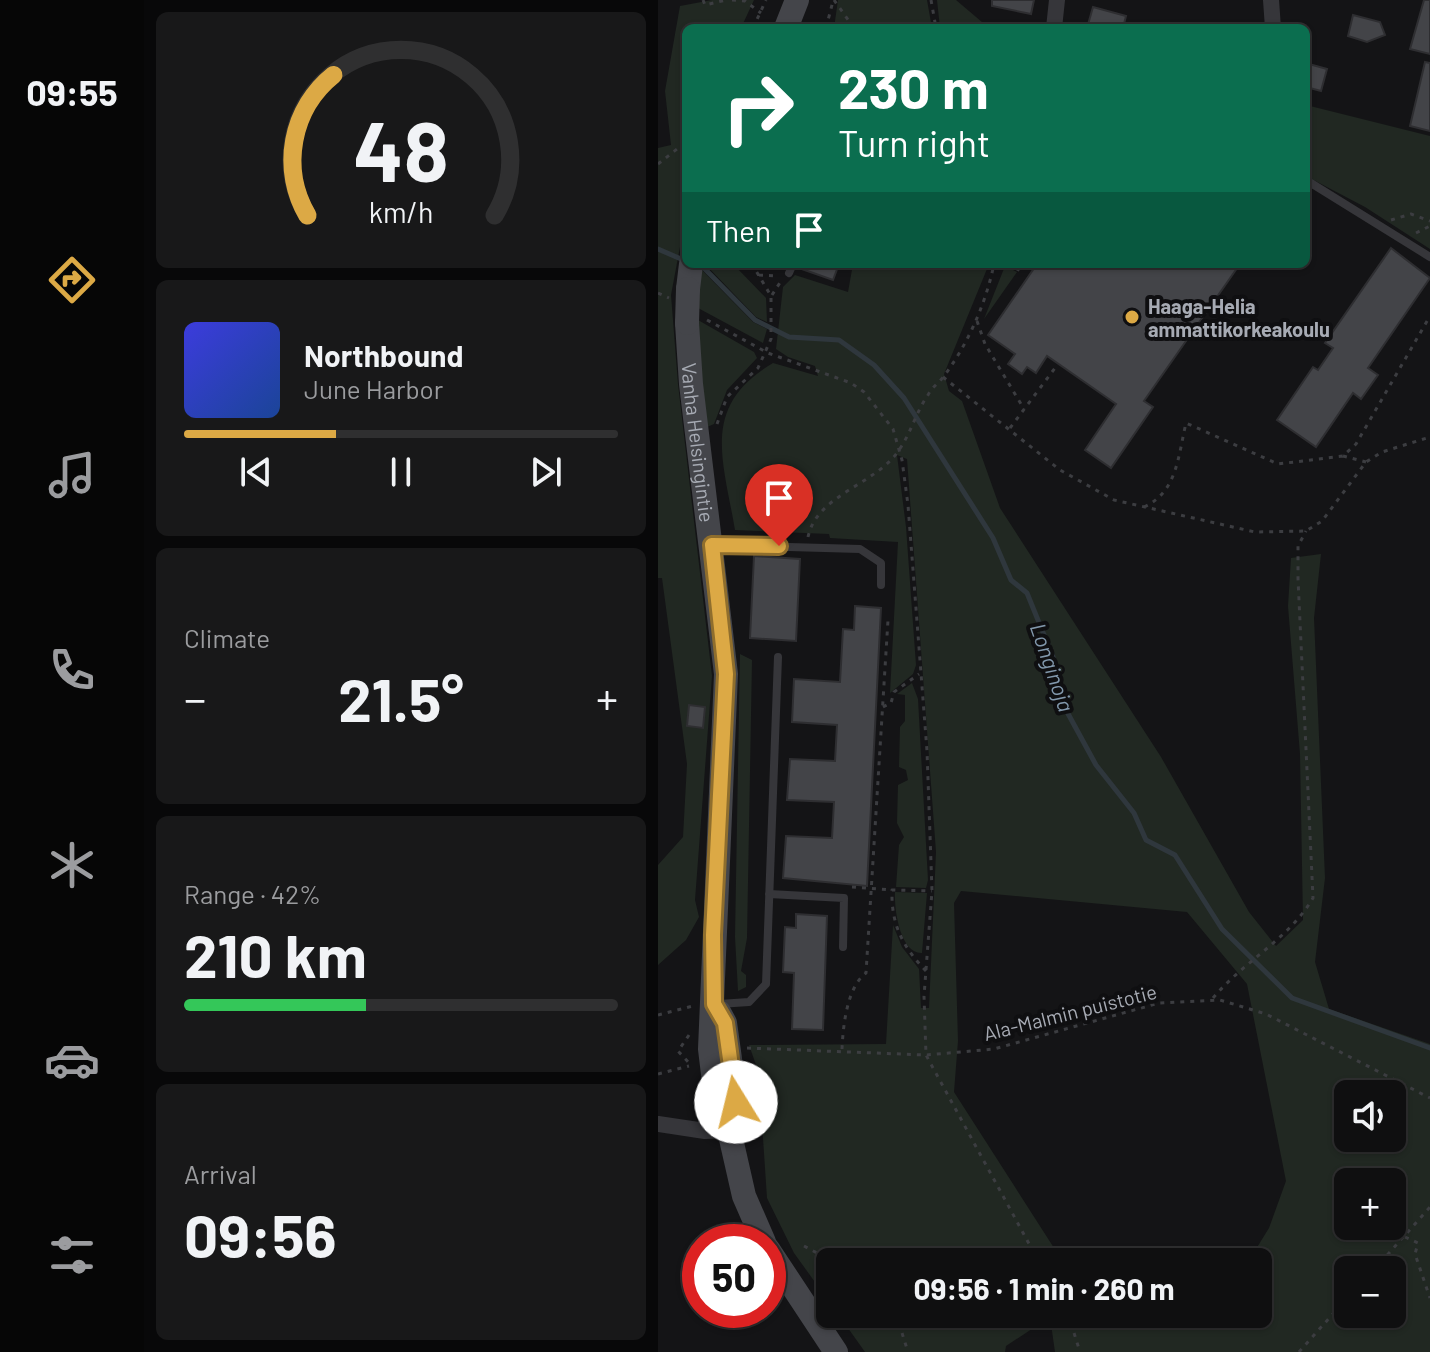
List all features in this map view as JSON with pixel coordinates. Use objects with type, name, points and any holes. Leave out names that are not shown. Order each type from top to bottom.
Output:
[{"type":"main road","points":[[788,24],[797,0]]},
{"type":"main road","name":"Vanha Helsingintie","points":[[690,268],[680,294],[693,319],[691,384],[726,674],[713,935],[714,1004],[725,1023],[736,1102],[729,1130],[744,1196],[756,1224]]},
{"type":"main road","points":[[786,1276],[836,1352]]},
{"type":"street","points":[[1054,24],[1057,0]]},
{"type":"street","points":[[1271,0],[1273,24]]},
{"type":"street","points":[[658,1124],[705,1131],[729,1130]]},
{"type":"lane","points":[[1310,182],[1380,223],[1430,257]]},
{"type":"lane","points":[[712,545],[860,549],[881,563],[881,585]]},
{"type":"lane","points":[[714,1004],[749,1002],[766,984],[778,657]]},
{"type":"lane","points":[[769,894],[844,898],[843,947]]},
{"type":"path","points":[[703,0],[705,5],[726,0]]},
{"type":"path","points":[[732,0],[745,1],[770,14]]},
{"type":"path","points":[[766,0],[770,14]]},
{"type":"path","points":[[827,24],[834,0]]},
{"type":"path","points":[[834,0],[851,24]]},
{"type":"path","points":[[931,0],[935,24]]},
{"type":"path","points":[[658,164],[682,145]]},
{"type":"path","points":[[1380,223],[1411,214],[1430,221]]},
{"type":"path","points":[[717,430],[727,397],[758,368],[768,353],[773,311],[771,296],[755,268]]},
{"type":"path","points":[[759,275],[773,277],[791,268]]},
{"type":"path","points":[[771,296],[791,268]]},
{"type":"path","points":[[806,547],[811,522],[821,511],[858,486],[899,450],[927,395],[943,377],[977,319],[993,268]]},
{"type":"path","points":[[1018,268],[1021,271]]},
{"type":"path","points":[[658,293],[680,294]]},
{"type":"path","points":[[1343,456],[1356,444],[1430,316]]},
{"type":"path","points":[[693,319],[768,353],[830,374],[864,392],[893,429],[908,505],[927,751],[932,891],[926,971],[926,1055],[1031,1248]]},
{"type":"path","points":[[977,319],[985,344],[1024,409]]},
{"type":"path","points":[[1010,428],[1058,364]]},
{"type":"path","points":[[943,377],[1060,470],[1114,500],[1255,532],[1306,531]]},
{"type":"path","points":[[1144,507],[1160,500],[1170,487],[1186,423],[1278,464],[1343,456],[1366,462]]},
{"type":"path","points":[[1211,999],[1237,970],[1305,913],[1313,898],[1298,546],[1306,531],[1322,521],[1366,462],[1382,452],[1430,437]]},
{"type":"path","points":[[842,1050],[843,1026],[857,979],[866,973],[888,620]]},
{"type":"path","points":[[883,707],[891,703],[894,692],[919,674]]},
{"type":"path","points":[[864,888],[932,891]]},
{"type":"path","points":[[892,890],[892,917],[914,959],[926,971]]},
{"type":"path","name":"Ala-Malmin puistotie","points":[[745,1054],[743,1048],[926,1055],[994,1049],[1137,1008],[1211,999],[1239,1004],[1266,1014],[1430,1098]]},
{"type":"path","points":[[658,1015],[714,1004]]},
{"type":"path","points":[[691,1065],[678,1051],[696,1029]]},
{"type":"path","points":[[658,1074],[698,1064]]},
{"type":"path","points":[[753,1141],[758,1097],[754,1071]]},
{"type":"path","points":[[1406,1236],[1430,1207]]},
{"type":"path","points":[[1406,1237],[1418,1243],[1415,1254],[1430,1298]]},
{"type":"path","points":[[1387,1256],[1402,1240]]},
{"type":"path","points":[[804,1246],[816,1252]]},
{"type":"path","points":[[1299,1352],[1334,1313]]},
{"type":"path","points":[[900,1328],[908,1352]]},
{"type":"path","points":[[1072,1328],[1080,1352]]},
{"type":"shaded area","points":[[712,0],[754,0],[743,24],[682,24],[682,236],[671,295],[678,384],[712,676],[695,900],[699,917],[686,940],[658,965],[658,865],[683,837],[687,764],[662,578],[658,578],[658,148],[671,145],[665,91],[680,6]]},
{"type":"shaded area","points":[[838,0],[927,0],[931,24],[835,24]]},
{"type":"shaded area","points":[[937,0],[956,0],[984,24],[940,24]]},
{"type":"shaded area","points":[[1310,106],[1430,136],[1430,249],[1365,207],[1310,178]]},
{"type":"shaded area","points":[[700,268],[753,322],[767,329],[763,343],[698,308]]},
{"type":"shaded area","points":[[709,268],[737,268],[766,298],[767,322],[756,317]]},
{"type":"shaded area","points":[[852,268],[987,268],[944,374],[949,391],[962,401],[1000,508],[1161,757],[1249,912],[1276,946],[1303,920],[1300,754],[1288,606],[1291,558],[1321,554],[1314,618],[1325,878],[1315,962],[1329,1009],[1430,1044],[1430,1352],[1055,1352],[1052,1328],[1272,1328],[1272,1248],[1257,1248],[1269,1228],[1286,1181],[1247,984],[1187,912],[961,891],[954,903],[958,1041],[954,1092],[1054,1248],[816,1248],[816,1284],[794,1253],[786,1237],[786,1224],[780,1224],[767,1198],[761,1108],[767,1096],[749,1045],[886,1044],[893,925],[902,947],[919,969],[921,1008],[929,1008],[936,852],[907,459],[897,455],[906,527],[916,665],[913,674],[890,693],[898,542],[830,538],[829,534],[735,530],[722,436],[726,416],[735,397],[750,380],[773,363],[818,376],[815,366],[788,357],[776,349],[783,287],[795,275],[848,292]]},
{"type":"shaded area","points":[[1004,268],[1017,272],[984,319]]},
{"type":"shaded area","points":[[698,320],[754,352],[757,358],[727,390],[714,424],[707,427],[697,354]]},
{"type":"shaded area","points":[[740,654],[752,660],[747,938],[741,971],[746,975],[746,987],[738,991],[735,937]]},
{"type":"shaded area","points":[[912,683],[918,699],[926,888],[896,887],[899,845],[904,837],[897,823],[898,785],[908,780],[906,770],[899,767],[905,695],[897,694]]},
{"type":"shaded area","points":[[895,892],[927,893],[922,953],[914,951],[904,939],[897,919]]},
{"type":"shaded area","points":[[848,1328],[1033,1328],[1006,1346],[1005,1352],[865,1352]]},
{"type":"building","points":[[992,0],[1034,0],[1031,14],[992,6]]},
{"type":"building","points":[[1424,0],[1430,0],[1430,54],[1410,49]]},
{"type":"building","points":[[1093,7],[1126,16],[1124,24],[1088,24]]},
{"type":"building","points":[[1353,15],[1380,22],[1385,35],[1367,42],[1348,36]]},
{"type":"building","points":[[1425,62],[1430,63],[1430,131],[1410,126]]},
{"type":"building","points":[[1310,64],[1327,69],[1321,91],[1310,88]]},
{"type":"building","points":[[1391,248],[1430,278],[1368,368],[1378,375],[1361,399],[1353,393],[1316,447],[1277,420],[1313,367],[1318,370],[1333,348],[1325,343]]},
{"type":"building","points":[[799,268],[838,268],[833,280]]},
{"type":"building","points":[[1034,268],[1237,268],[1144,401],[1153,407],[1111,468],[1085,450],[1116,404],[1047,356],[1036,373],[1027,367],[1022,374],[1008,364],[1015,354],[988,335]]},
{"type":"building","points":[[754,556],[800,559],[796,641],[750,638]]},
{"type":"building","points":[[855,606],[881,608],[867,886],[783,878],[786,836],[832,838],[834,802],[787,800],[790,759],[835,761],[837,725],[792,722],[794,679],[840,682],[843,629],[854,630]]},
{"type":"building","points":[[689,705],[705,707],[703,728],[687,726]]},
{"type":"building","points":[[796,914],[827,916],[823,1030],[792,1029],[794,973],[783,972],[785,927],[796,928]]},
{"type":"waterway","name":"Longinoja","points":[[658,249],[681,259]]},
{"type":"waterway","name":"Longinoja","points":[[704,268],[755,320],[789,337],[839,340],[874,365],[904,398],[993,538],[1011,580],[1027,593],[1053,657],[1066,710],[1096,765],[1134,813],[1146,840],[1175,855],[1222,929],[1292,998],[1430,1048]]},
{"type":"place","name":"Haaga-Helia ammattikorkeakoulu","points":[[1132,317]]},
{"type":"route","points":[[736,1102],[725,1023],[714,1004],[713,935],[726,674],[712,545],[779,546]]}]
